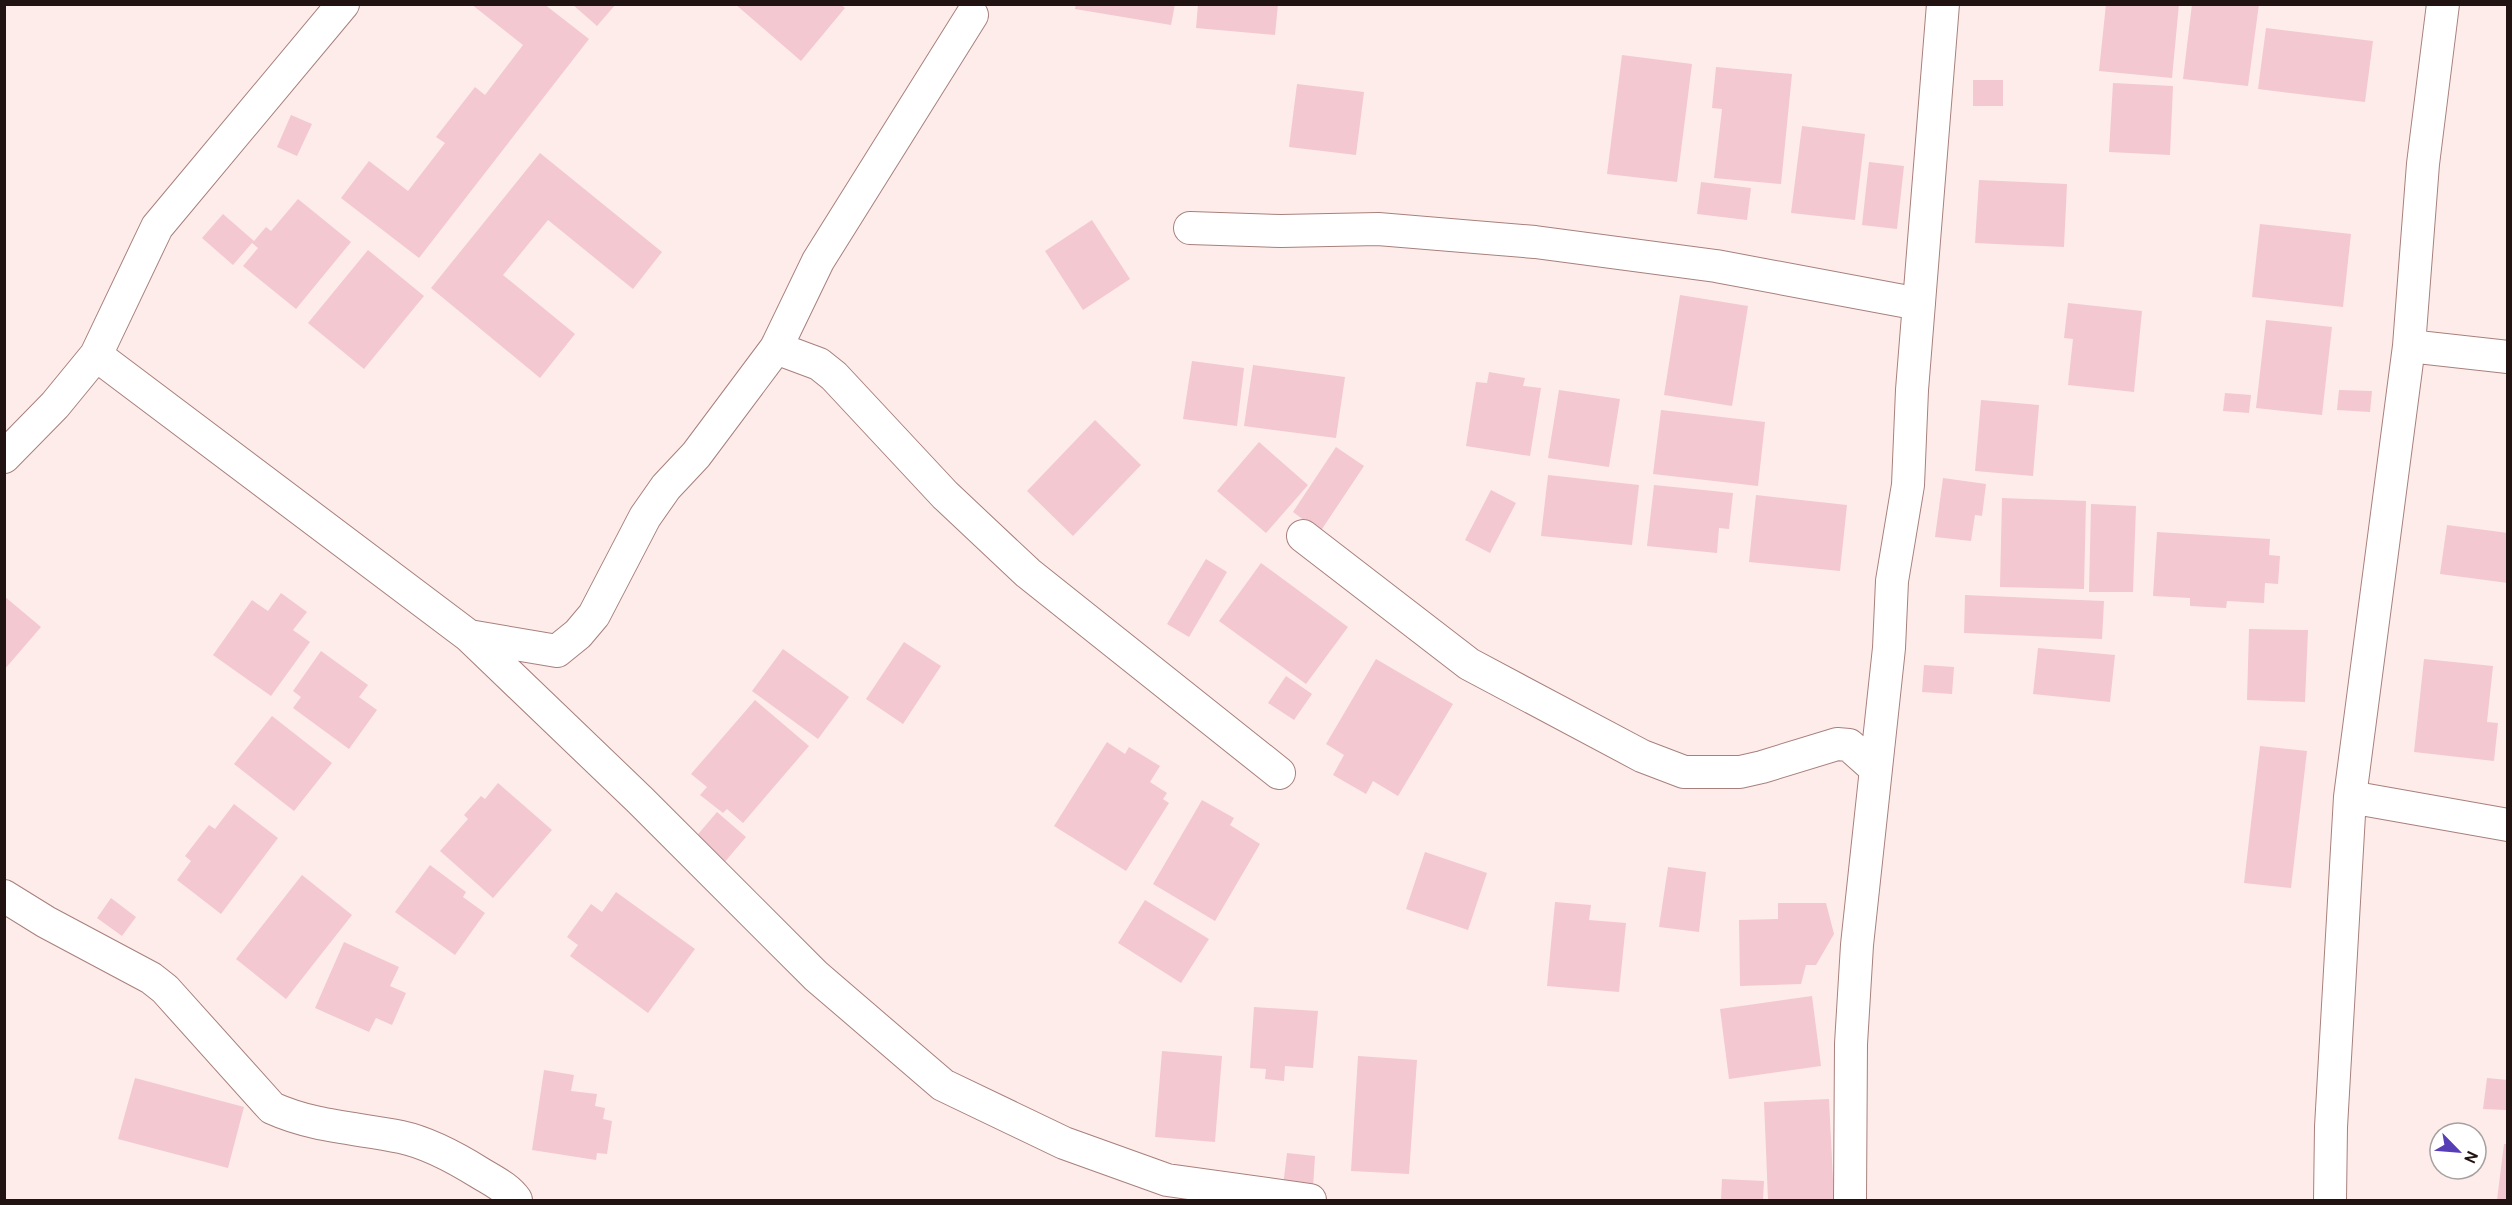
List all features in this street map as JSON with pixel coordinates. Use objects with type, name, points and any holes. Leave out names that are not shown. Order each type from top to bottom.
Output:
[{"type":"street","points":[[4,457],[55,405],[96,355],[158,227],[343,4]]},
{"type":"street","points":[[1851,1200],[1851,1044],[1857,945],[1889,648],[1892,581],[1908,485],[1919,304],[1943,4]]},
{"type":"street","points":[[2330,1200],[2331,1128],[2350,797],[2409,346],[2423,164],[2443,4]]},
{"type":"street","points":[[469,636],[557,651],[578,634],[594,615],[645,517],[666,487],[696,455],[776,348],[818,261],[972,15]]},
{"type":"street","points":[[1190,228],[1281,231],[1378,229],[1535,242],[1716,266],[1919,304]]},
{"type":"street","points":[[2409,346],[2508,357]]},
{"type":"street","points":[[776,348],[819,364],[834,376],[945,495],[1028,573],[1279,773]]},
{"type":"street","points":[[96,355],[469,636],[640,800],[816,976],[943,1085],[1064,1143],[1167,1180],[1310,1200]]},
{"type":"street","points":[[1303,536],[1469,664],[1642,756],[1684,772],[1740,772],[1837,744],[1849,745],[1876,769]]},
{"type":"street","points":[[2350,797],[2508,825]]},
{"type":"street","points":[[4,896],[46,922],[151,978],[165,989],[272,1108],[292,1117],[322,1125],[402,1137],[426,1144],[462,1162],[508,1191],[516,1200]]},
{"type":"building","points":[[471,4],[544,4],[589,39],[419,258],[341,198],[369,161],[408,191],[445,143],[436,137],[475,87],[485,95],[523,45]]},
{"type":"building","points":[[572,4],[616,4],[597,26]]},
{"type":"building","points":[[735,4],[840,4],[845,8],[801,61]]},
{"type":"building","points":[[1076,4],[1175,4],[1171,25],[1075,9]]},
{"type":"building","points":[[1198,4],[1278,4],[1275,35],[1196,28]]},
{"type":"building","points":[[2106,4],[2179,4],[2172,78],[2099,71]]},
{"type":"building","points":[[2192,4],[2259,4],[2248,86],[2183,79]]},
{"type":"building","points":[[2266,28],[2373,41],[2365,102],[2258,89]]},
{"type":"building","points":[[1622,55],[1692,64],[1677,182],[1607,174]]},
{"type":"building","points":[[1716,67],[1792,74],[1781,184],[1714,178],[1722,109],[1712,108]]},
{"type":"building","points":[[1973,80],[2003,80],[2003,106],[1973,106]]},
{"type":"building","points":[[2113,83],[2173,86],[2170,155],[2109,152]]},
{"type":"building","points":[[1297,84],[1364,92],[1356,155],[1289,147]]},
{"type":"building","points":[[291,115],[312,124],[297,156],[277,147]]},
{"type":"building","points":[[1802,126],[1865,134],[1855,220],[1791,213]]},
{"type":"building","points":[[540,153],[662,252],[633,289],[548,220],[503,275],[575,334],[540,378],[431,288]]},
{"type":"building","points":[[1869,162],[1904,166],[1897,229],[1862,225]]},
{"type":"building","points":[[1979,180],[2067,184],[2064,247],[1975,243]]},
{"type":"building","points":[[1701,182],[1751,188],[1747,220],[1697,214]]},
{"type":"building","points":[[298,199],[351,242],[296,309],[243,266],[258,248],[252,243],[233,265],[202,238],[223,214],[254,241],[266,227],[271,231]]},
{"type":"building","points":[[1092,220],[1130,279],[1083,310],[1045,251]]},
{"type":"building","points":[[2260,224],[2351,234],[2343,307],[2252,297]]},
{"type":"building","points":[[368,250],[424,296],[364,369],[308,323]]},
{"type":"building","points":[[1680,295],[1748,306],[1732,406],[1664,395]]},
{"type":"building","points":[[2068,303],[2142,311],[2134,392],[2068,385],[2073,339],[2064,338]]},
{"type":"building","points":[[2266,320],[2332,327],[2322,415],[2256,408]]},
{"type":"building","points":[[1192,361],[1244,368],[1237,426],[1183,419]]},
{"type":"building","points":[[1253,365],[1345,377],[1336,438],[1244,426]]},
{"type":"building","points":[[1489,372],[1525,378],[1523,386],[1541,388],[1530,456],[1466,446],[1476,382],[1487,383]]},
{"type":"building","points":[[1559,390],[1620,399],[1609,467],[1548,458]]},
{"type":"building","points":[[2339,390],[2372,391],[2370,412],[2337,410]]},
{"type":"building","points":[[2225,393],[2251,395],[2249,413],[2223,411]]},
{"type":"building","points":[[1981,400],[2039,405],[2033,476],[1975,471]]},
{"type":"building","points":[[1661,410],[1765,422],[1758,486],[1653,474]]},
{"type":"building","points":[[1095,420],[1141,465],[1073,536],[1027,491]]},
{"type":"building","points":[[1259,442],[1308,485],[1266,533],[1217,491]]},
{"type":"building","points":[[1336,447],[1364,466],[1320,532],[1293,512]]},
{"type":"building","points":[[1548,475],[1639,485],[1632,545],[1541,536]]},
{"type":"building","points":[[1943,478],[1986,484],[1982,516],[1975,515],[1971,541],[1935,537]]},
{"type":"building","points":[[1654,485],[1733,493],[1729,529],[1719,528],[1717,553],[1647,546]]},
{"type":"building","points":[[1491,490],[1516,503],[1490,553],[1465,540]]},
{"type":"building","points":[[1756,495],[1847,505],[1840,571],[1749,562]]},
{"type":"building","points":[[2002,498],[2086,501],[2084,589],[2000,587]]},
{"type":"building","points":[[2091,504],[2136,506],[2133,592],[2089,592]]},
{"type":"building","points":[[2447,525],[2508,533],[2508,583],[2440,574]]},
{"type":"building","points":[[2157,532],[2270,539],[2269,555],[2280,556],[2278,584],[2265,583],[2264,603],[2227,601],[2226,608],[2190,606],[2190,598],[2153,596]]},
{"type":"building","points":[[1206,559],[1227,572],[1189,637],[1167,624]]},
{"type":"building","points":[[1261,563],[1348,627],[1306,684],[1219,621]]},
{"type":"building","points":[[281,593],[307,612],[293,630],[310,642],[271,696],[213,655],[252,600],[268,611]]},
{"type":"building","points":[[1965,595],[2104,601],[2102,639],[1964,633]]},
{"type":"building","points":[[4,596],[41,627],[4,670]]},
{"type":"building","points":[[2249,629],[2308,630],[2305,702],[2247,700]]},
{"type":"building","points":[[904,642],[941,666],[903,724],[866,699]]},
{"type":"building","points":[[2038,648],[2115,655],[2110,702],[2033,694]]},
{"type":"building","points":[[783,649],[849,697],[818,739],[752,691]]},
{"type":"building","points":[[321,651],[368,685],[359,697],[377,710],[349,749],[293,708],[301,697],[293,691]]},
{"type":"building","points":[[1376,659],[1453,704],[1398,796],[1373,781],[1366,794],[1333,775],[1344,755],[1326,744]]},
{"type":"building","points":[[2424,659],[2493,666],[2487,722],[2498,723],[2494,761],[2414,752]]},
{"type":"building","points":[[1924,665],[1954,667],[1952,694],[1922,692]]},
{"type":"building","points":[[1286,676],[1312,694],[1294,720],[1268,703]]},
{"type":"building","points":[[755,700],[809,746],[743,823],[727,809],[723,813],[700,795],[707,787],[691,774]]},
{"type":"building","points":[[272,716],[332,763],[294,811],[234,764]]},
{"type":"building","points":[[1107,742],[1125,754],[1129,747],[1160,766],[1150,782],[1167,793],[1163,799],[1169,803],[1126,871],[1054,826]]},
{"type":"building","points":[[2260,746],[2307,751],[2291,888],[2244,883]]},
{"type":"building","points":[[498,783],[552,830],[493,898],[440,851],[468,819],[464,815],[481,796],[485,799]]},
{"type":"building","points":[[1202,800],[1234,818],[1230,825],[1260,844],[1215,921],[1153,884]]},
{"type":"building","points":[[234,804],[278,838],[221,914],[177,880],[191,861],[185,856],[209,825],[215,829]]},
{"type":"building","points":[[717,812],[746,837],[723,864],[694,839]]},
{"type":"building","points":[[1425,852],[1487,873],[1468,930],[1406,909]]},
{"type":"building","points":[[430,865],[466,892],[463,897],[485,913],[455,955],[395,912]]},
{"type":"building","points":[[1668,867],[1706,872],[1699,932],[1659,927]]},
{"type":"building","points":[[302,875],[352,915],[286,999],[236,959]]},
{"type":"building","points":[[616,892],[695,949],[648,1013],[570,956],[578,945],[567,937],[591,904],[602,912]]},
{"type":"building","points":[[111,898],[136,917],[122,936],[97,918]]},
{"type":"building","points":[[1145,900],[1209,939],[1181,983],[1118,943]]},
{"type":"building","points":[[1555,902],[1591,905],[1589,920],[1626,923],[1619,992],[1547,986]]},
{"type":"building","points":[[1778,903],[1826,903],[1834,934],[1816,965],[1806,965],[1801,984],[1740,986],[1739,920],[1778,919]]},
{"type":"building","points":[[344,942],[399,967],[390,986],[406,993],[392,1025],[376,1018],[369,1032],[315,1008]]},
{"type":"building","points":[[1812,996],[1821,1066],[1729,1079],[1720,1009]]},
{"type":"building","points":[[1254,1007],[1318,1011],[1313,1068],[1285,1066],[1284,1081],[1265,1079],[1266,1069],[1250,1068]]},
{"type":"building","points":[[1162,1051],[1222,1056],[1215,1142],[1155,1137]]},
{"type":"building","points":[[1358,1056],[1417,1060],[1409,1174],[1351,1171]]},
{"type":"building","points":[[544,1070],[574,1075],[571,1091],[597,1094],[595,1106],[605,1108],[603,1119],[612,1121],[607,1154],[597,1153],[596,1160],[532,1150]]},
{"type":"building","points":[[135,1078],[244,1107],[228,1168],[118,1139]]},
{"type":"building","points":[[2487,1078],[2508,1080],[2507,1110],[2483,1109]]},
{"type":"building","points":[[1829,1099],[1834,1200],[1768,1200],[1764,1102]]},
{"type":"building","points":[[2504,1144],[2508,1144],[2508,1200],[2497,1200]]},
{"type":"building","points":[[1287,1153],[1315,1156],[1313,1188],[1283,1186]]},
{"type":"building","points":[[1722,1179],[1764,1181],[1763,1200],[1721,1200]]}]
